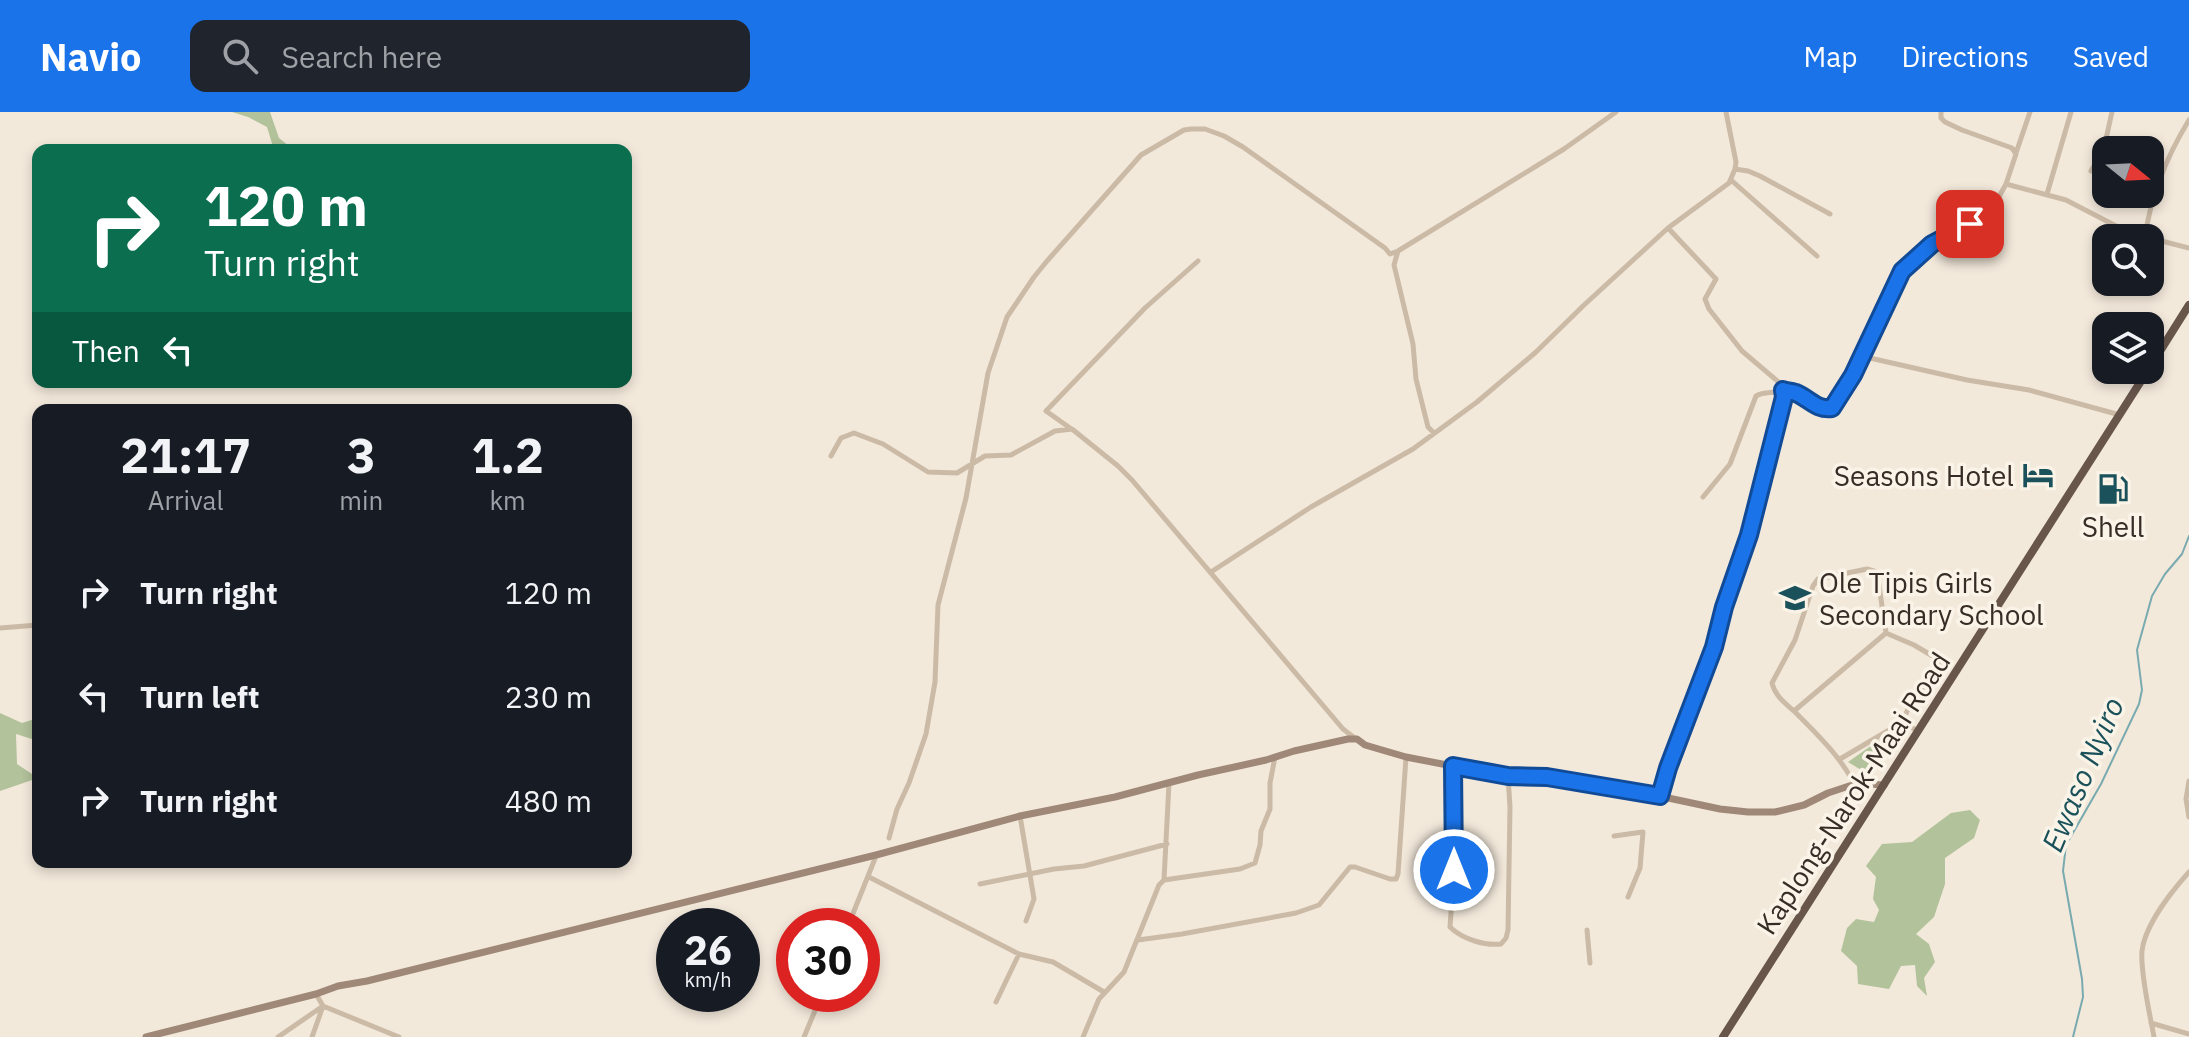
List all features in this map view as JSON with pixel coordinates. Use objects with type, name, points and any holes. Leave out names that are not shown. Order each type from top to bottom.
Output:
[{"type":"highway","name":"Kaplong-Narok-Maai Road","points":[[2164,345],[2189,305]]},
{"type":"highway","name":"Kaplong-Narok-Maai Road","points":[[1723,1037],[2140,384]]},
{"type":"main road","points":[[146,1037],[338,986],[876,855],[1020,816],[1115,797],[1319,745],[1357,739],[1365,745],[1406,757],[1508,776],[1547,777],[1720,809],[1767,812],[1804,805],[1828,793],[1855,786],[1884,785]]},
{"type":"street","points":[[889,838],[926,734],[935,682],[938,605],[966,498],[988,373],[1003,327],[1013,306],[1040,269],[1141,155],[1184,130],[1205,129],[1224,136],[1268,163],[1390,254],[1564,149],[1616,112]]},
{"type":"street","points":[[1211,572],[1311,507],[1413,449],[1477,402],[1536,352],[1668,228],[1731,180],[1735,156],[1726,112]]},
{"type":"street","points":[[1941,112],[1941,118],[1951,126],[2012,148],[2016,154]]},
{"type":"street","points":[[1703,497],[1730,464],[1756,396],[1783,390],[1795,393],[1815,407],[1832,408],[1902,271],[1932,244],[1970,224],[1994,206],[2006,184],[2030,112]]},
{"type":"street","points":[[2047,194],[2071,112]]},
{"type":"street","points":[[2108,136],[2112,112]]},
{"type":"street","points":[[2164,167],[2189,120]]},
{"type":"street","points":[[1735,169],[1760,176],[1830,214]]},
{"type":"street","points":[[1731,180],[1817,256]]},
{"type":"street","points":[[2006,184],[2076,204],[2111,224]]},
{"type":"street","points":[[1660,796],[1714,647],[1749,535],[1784,397],[1782,385],[1742,351],[1709,309],[1705,299],[1716,279],[1668,228]]},
{"type":"street","points":[[2164,242],[2189,248]]},
{"type":"street","points":[[1398,251],[1394,265],[1413,344],[1416,379],[1428,427],[1434,433]]},
{"type":"street","points":[[1198,261],[1145,308],[1046,411],[1132,480],[1343,729],[1357,739]]},
{"type":"street","points":[[1861,356],[1967,380],[2029,390],[2120,415]]},
{"type":"street","points":[[831,456],[841,438],[854,433],[883,444],[928,472],[957,473],[985,456],[1011,455],[1055,431],[1072,429]]},
{"type":"street","points":[[1855,786],[1845,765],[1774,691],[1772,683],[1795,640],[1817,580],[1867,569],[1877,572],[1886,633]]},
{"type":"street","points":[[0,628],[32,625]]},
{"type":"street","points":[[1886,633],[1941,661],[1908,709],[1900,728]]},
{"type":"street","points":[[1794,711],[1886,633]]},
{"type":"street","points":[[1839,760],[1896,726],[1907,725],[1918,731]]},
{"type":"street","points":[[1083,1037],[1099,999],[1124,972],[1159,885],[1164,880],[1240,869],[1255,863],[1261,831],[1270,809],[1270,783],[1275,757]]},
{"type":"street","points":[[1138,940],[1296,913],[1319,905],[1350,867],[1396,879],[1406,757]]},
{"type":"street","points":[[1453,766],[1454,870],[1450,927],[1466,938],[1494,945],[1501,944],[1508,930],[1508,776]]},
{"type":"street","points":[[2189,781],[2186,799],[2189,817]]},
{"type":"street","points":[[1164,880],[1169,783]]},
{"type":"street","points":[[1020,816],[1034,899],[1026,921]]},
{"type":"street","points":[[1614,836],[1643,832],[1640,868],[1628,897]]},
{"type":"street","points":[[980,884],[1084,866],[1167,844]]},
{"type":"street","points":[[856,908],[876,855]]},
{"type":"street","points":[[2154,1037],[2142,960],[2144,944],[2160,911],[2189,872]]},
{"type":"street","points":[[869,877],[1019,954],[1053,962],[1104,993]]},
{"type":"street","points":[[1587,930],[1590,963]]},
{"type":"street","points":[[996,1002],[1019,954]]},
{"type":"street","points":[[316,994],[323,1006],[399,1037]]},
{"type":"street","points":[[278,1037],[323,1006]]},
{"type":"street","points":[[312,1037],[323,1006]]},
{"type":"street","points":[[804,1037],[814,1012]]},
{"type":"street","points":[[2151,1023],[2188,1035]]},
{"type":"street","points":[[2180,1037],[2188,1035]]},
{"type":"green space","points":[[232,112],[270,112],[279,138],[286,144],[272,144],[267,127]]},
{"type":"green space","points":[[0,713],[22,723],[32,720],[32,739],[16,734],[17,764],[32,774],[32,780],[0,791]]},
{"type":"green space","points":[[1885,736],[1899,736],[1871,776],[1848,762]]},
{"type":"green space","points":[[1970,810],[1980,820],[1974,838],[1945,858],[1945,884],[1934,917],[1916,934],[1929,944],[1935,962],[1924,978],[1927,996],[1917,986],[1915,965],[1901,966],[1889,989],[1858,984],[1857,966],[1841,951],[1847,928],[1856,919],[1874,922],[1879,910],[1873,899],[1876,877],[1866,866],[1882,844],[1912,842],[1951,813]]},
{"type":"waterway","name":"Ewaso Nyiro","points":[[2073,1037],[2083,997],[2063,871],[2066,845],[2101,784],[2139,704],[2142,690],[2137,650],[2152,596],[2182,554],[2189,536]]},
{"type":"place","name":"Seasons Hotel","points":[[2038,475]]},
{"type":"place","name":"Shell","points":[[2113,489]]},
{"type":"place","name":"Ole Tipis Girls Secondary School","points":[[1795,598]]},
{"type":"route","points":[[1454,870],[1453,766],[1508,776],[1547,777],[1660,796],[1714,647],[1749,535],[1784,397],[1783,390],[1795,393],[1815,407],[1832,408],[1853,375],[1902,271],[1932,244],[1970,224]]}]
